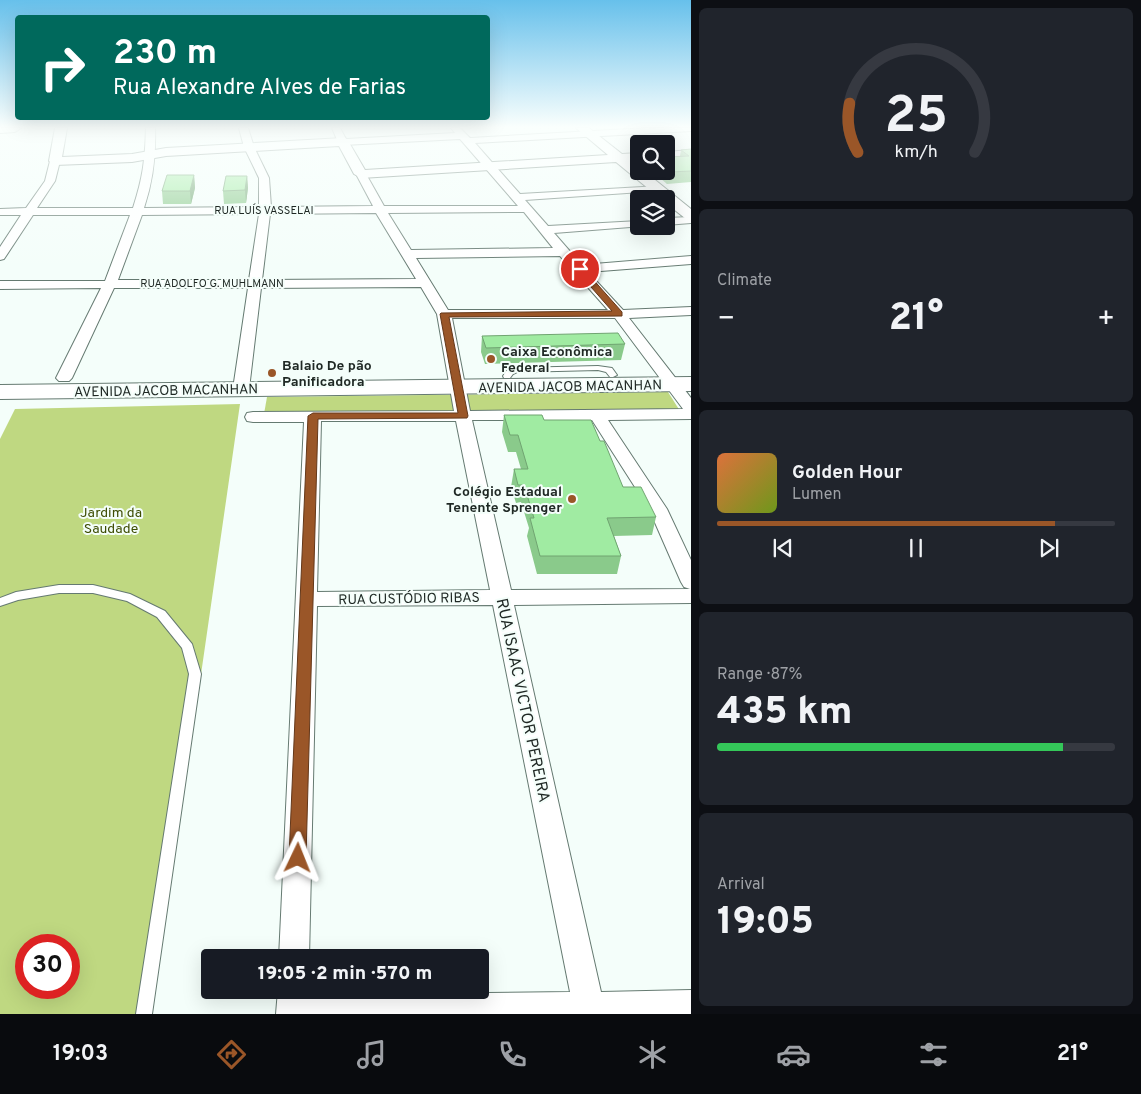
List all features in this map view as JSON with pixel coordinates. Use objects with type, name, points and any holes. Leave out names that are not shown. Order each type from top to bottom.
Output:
[{"type":"main road","name":"AVENIDA JACOB MACANHAN","points":[[456,382],[507,376],[614,375],[680,379]]},
{"type":"main road","name":"AVENIDA JACOB MACANHAN","points":[[0,379],[64,378],[242,383]]},
{"type":"main road","name":"AVENIDA JACOB MACANHAN","points":[[0,392],[242,383],[680,379]]},
{"type":"street","points":[[0,256],[50,181],[51,175]]},
{"type":"street","points":[[64,378],[110,284],[137,212],[148,175]]},
{"type":"street","points":[[242,383],[265,210],[263,175]]},
{"type":"street","points":[[362,175],[380,210],[444,314],[619,314],[691,311]]},
{"type":"street","points":[[499,175],[619,314],[680,379],[691,409]]},
{"type":"street","points":[[641,175],[691,218]]},
{"type":"street","points":[[517,197],[656,188]]},
{"type":"street","name":"RUA LUÍS VASSELAI","points":[[0,212],[527,209]]},
{"type":"street","points":[[675,221],[691,218]]},
{"type":"street","points":[[546,230],[630,225]]},
{"type":"street","points":[[408,254],[564,252]]},
{"type":"street","points":[[580,269],[691,260]]},
{"type":"street","name":"RUA ADOLFO G. MUHLMANN","points":[[0,285],[424,283]]},
{"type":"street","name":"RUA ISAAC VICTOR PEREIRA","points":[[444,314],[463,416],[589,1011]]},
{"type":"street","points":[[253,417],[691,414]]},
{"type":"street","points":[[598,415],[658,510],[691,582]]},
{"type":"street","points":[[294,949],[313,416]]},
{"type":"street","name":"RUA CUSTÓDIO RIBAS","points":[[307,599],[691,596]]},
{"type":"street","points":[[292,1005],[589,1011],[691,1006]]},
{"type":"lane","points":[[0,602],[16,596],[59,589],[92,589],[130,598],[161,614],[188,647],[195,674],[144,1014]]},
{"type":"green space","points":[[668,392],[680,411],[264,414],[267,397]]},
{"type":"green space","name":"Jardim da Saudade","points":[[240,404],[152,1014],[0,1014],[0,439],[15,409]]},
{"type":"building","points":[[167,175],[194,175],[190,191],[162,191]]},
{"type":"building","points":[[226,176],[247,176],[245,190],[223,191]]},
{"type":"building","points":[[618,333],[625,344],[486,348],[482,336]]},
{"type":"building","name":"Colégio Estadual Tenente Sprenger","points":[[504,415],[542,415],[544,420],[591,420],[600,441],[604,441],[623,487],[641,487],[656,517],[607,518],[621,556],[540,556],[530,518],[534,518],[524,485],[518,485],[514,469],[528,469],[518,435],[510,435]]},
{"type":"place","name":"Caixa Econômica Federal","points":[[491,359]]},
{"type":"place","name":"Balaio De pão Panificadora","points":[[272,373]]},
{"type":"place","name":"Colégio Estadual Tenente Sprenger","points":[[572,499]]},
{"type":"route","points":[[298,858],[313,416],[463,416],[444,314],[619,314],[580,269]]}]
